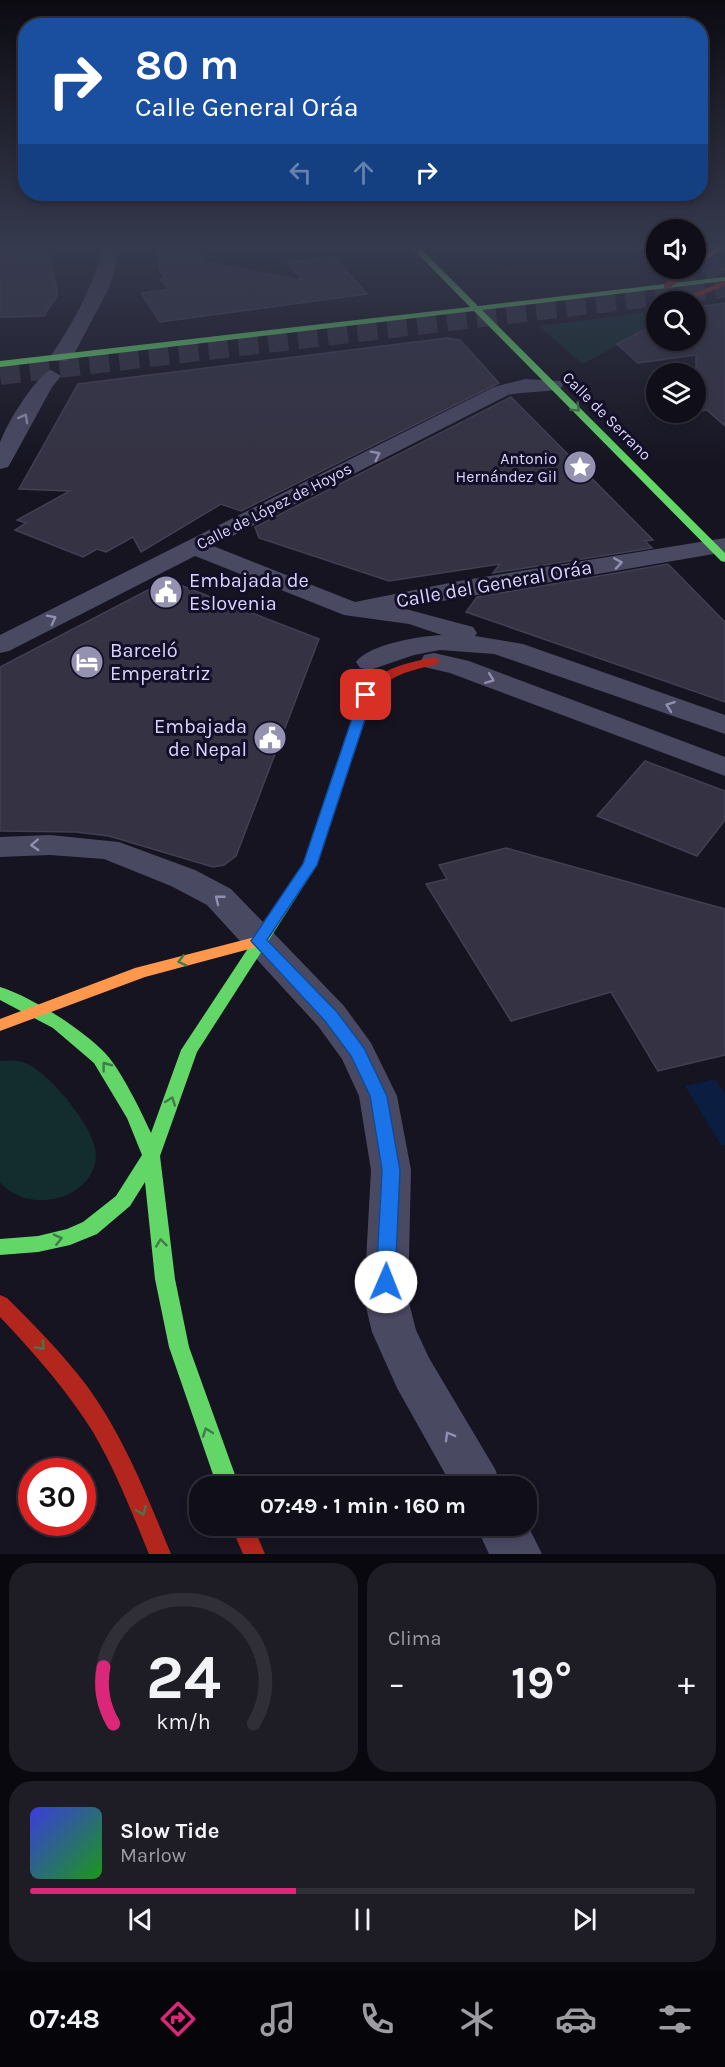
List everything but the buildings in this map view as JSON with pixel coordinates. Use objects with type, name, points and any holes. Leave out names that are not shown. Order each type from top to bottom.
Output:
[{"type":"main road","points":[[28,379],[58,369],[395,320]]},
{"type":"main road","name":"Calle de Serrano","points":[[486,320],[721,550]]},
{"type":"main road","points":[[490,323],[499,320]]},
{"type":"main road","points":[[474,324],[510,321]]},
{"type":"main road","points":[[0,364],[58,369]]},
{"type":"main road","points":[[0,1247],[38,1244],[69,1237],[90,1228],[123,1201],[151,1156],[189,1050],[310,865],[366,695],[380,678],[400,667],[434,661]]},
{"type":"main road","points":[[0,1025],[141,972],[259,941]]},
{"type":"main road","points":[[0,993],[36,1010],[65,1029],[100,1058],[120,1088],[151,1156],[165,1279],[179,1347],[224,1476]]},
{"type":"main road","points":[[0,1304],[45,1350],[79,1392],[132,1488],[160,1554]]},
{"type":"main road","points":[[246,1536],[254,1554]]},
{"type":"street","points":[[0,462],[43,385],[58,369],[83,320]]},
{"type":"street","name":"Calle de López de Hoyos","points":[[0,645],[501,391],[525,385],[553,385]]},
{"type":"street","points":[[194,547],[353,610],[412,617],[478,637],[492,645]]},
{"type":"street","name":"Calle del General Oráa","points":[[353,610],[721,550]]},
{"type":"street","points":[[353,610],[368,629],[371,644],[370,662],[365,676],[366,695]]},
{"type":"street","points":[[370,662],[404,647],[423,643],[440,641],[492,645],[513,650],[725,724]]},
{"type":"street","points":[[434,661],[459,667],[725,767]]},
{"type":"street","points":[[0,847],[50,845],[108,849],[168,871],[219,897],[331,1016],[358,1053],[378,1096],[391,1170],[386,1299],[394,1332],[413,1373],[472,1476]]},
{"type":"street","points":[[507,1536],[517,1554]]},
{"type":"green space","points":[[590,320],[646,320],[646,329],[583,364],[539,326]]},
{"type":"green space","points":[[0,1061],[24,1063],[40,1072],[62,1093],[90,1134],[95,1146],[96,1157],[92,1172],[83,1184],[71,1193],[41,1200],[26,1198],[12,1192],[0,1182]]},
{"type":"water","points":[[715,1079],[725,1094],[725,1145],[722,1146],[685,1086]]},
{"type":"tunnel","points":[[0,375],[462,320]]},
{"type":"traffic: fast","points":[[0,364],[379,320]]},
{"type":"traffic: fast","points":[[487,320],[725,559]]},
{"type":"traffic: fast","points":[[0,1247],[38,1244],[70,1237],[90,1228],[123,1201],[151,1156],[189,1050],[310,865],[327,813]]},
{"type":"traffic: fast","points":[[0,993],[59,1024],[100,1058],[135,1116],[151,1156],[165,1279],[179,1347],[224,1476]]},
{"type":"traffic: slow","points":[[0,1025],[141,972],[259,941]]},
{"type":"traffic: jam","points":[[327,813],[366,695],[380,680],[396,670],[434,661]]},
{"type":"traffic: jam","points":[[0,1304],[59,1367],[101,1426],[120,1461],[160,1554]]},
{"type":"traffic: jam","points":[[246,1536],[254,1554]]},
{"type":"place","name":"Antonio Hernández Gil","points":[[580,467]]},
{"type":"place","name":"Embajada de Eslovenia","points":[[166,592]]},
{"type":"place","name":"Barceló Emperatriz","points":[[87,662]]},
{"type":"place","name":"Embajada de Nepal","points":[[270,738]]},
{"type":"route","points":[[366,695],[310,865],[259,941],[331,1016],[358,1053],[378,1096],[391,1170],[386,1282]]}]
